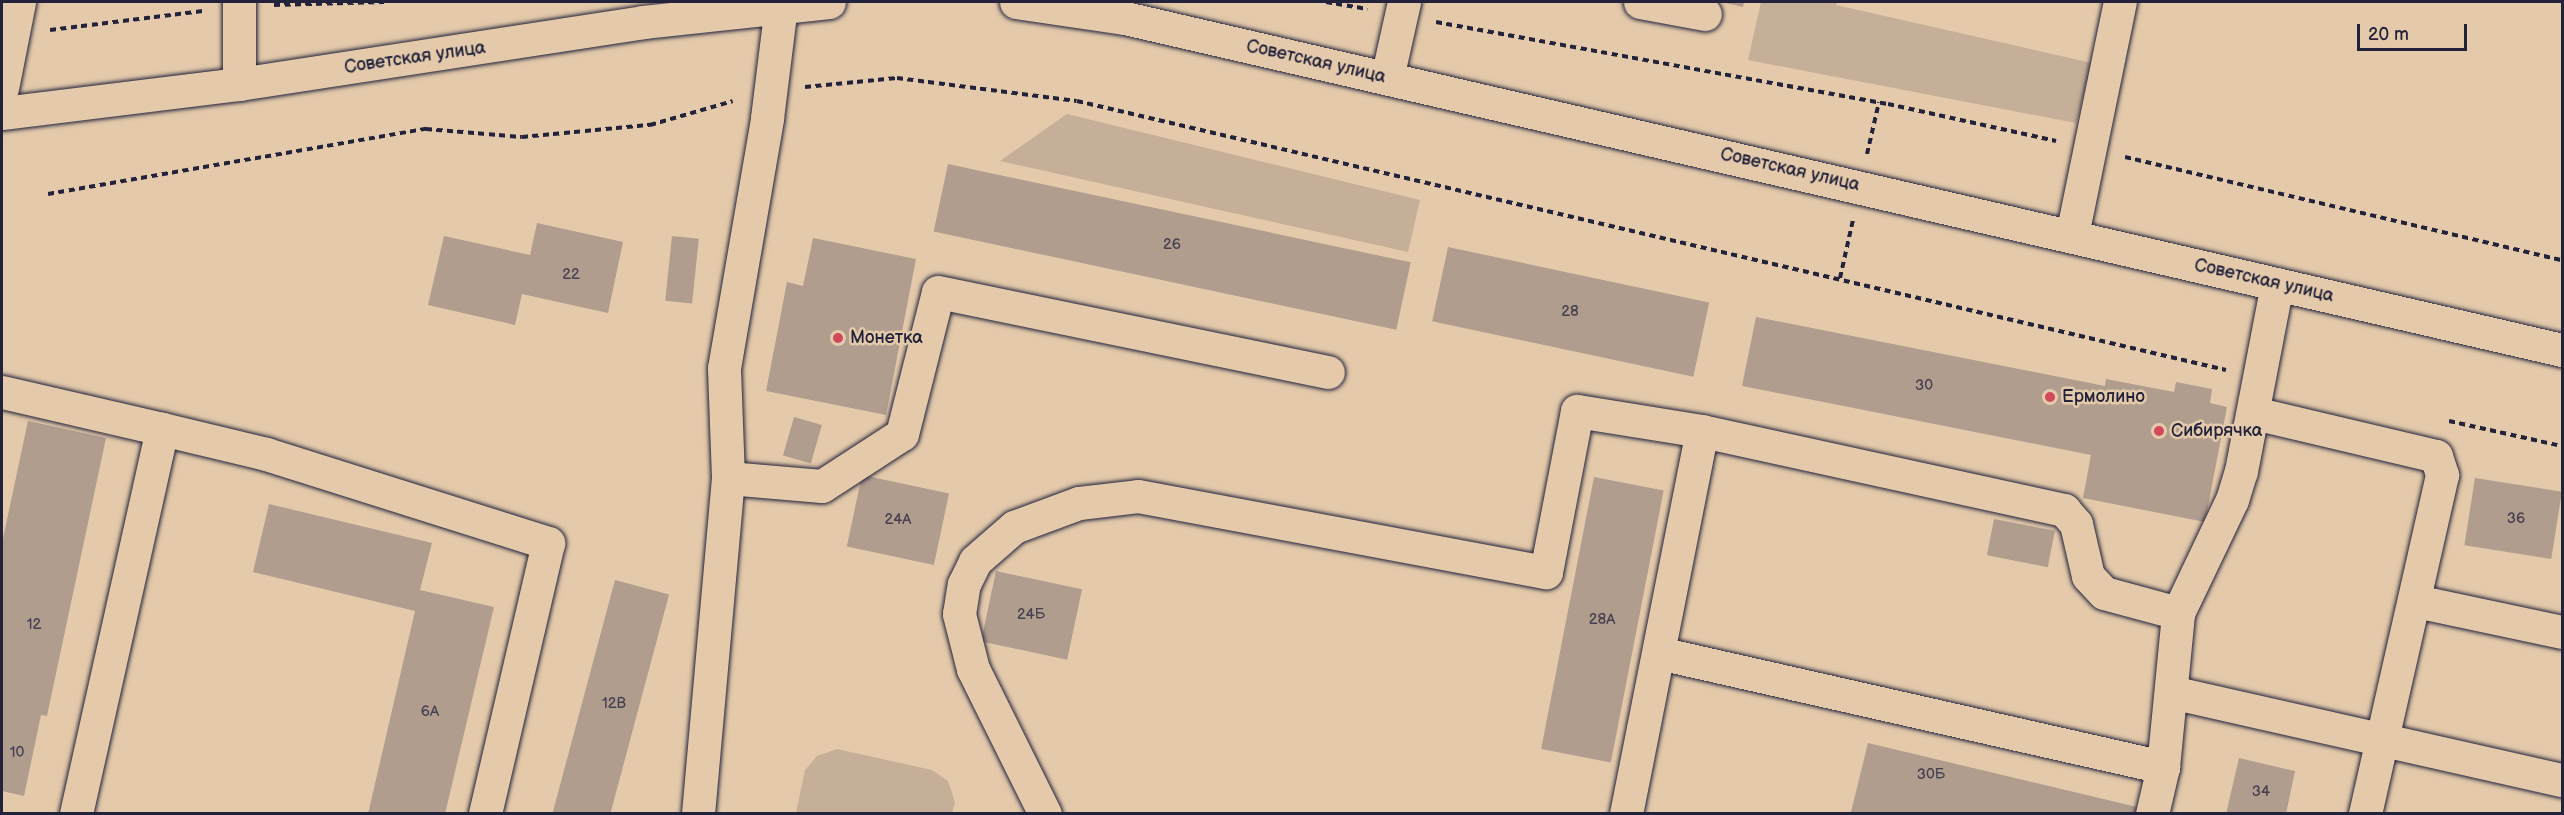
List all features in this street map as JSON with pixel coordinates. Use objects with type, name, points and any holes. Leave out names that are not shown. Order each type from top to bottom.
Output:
[{"type":"main road","name":"Советская улица","points":[[2,113],[239,84],[643,22],[781,5],[829,2]]},
{"type":"main road","name":"Советская улица","points":[[1035,2],[1125,18],[2562,350]]},
{"type":"main road","points":[[1640,2],[1705,14]]},
{"type":"main road","points":[[2072,235],[2120,2]]},
{"type":"main road","points":[[239,4],[239,84]]},
{"type":"main road","points":[[698,813],[728,478],[724,369],[771,91],[781,5]]},
{"type":"main road","points":[[1387,78],[1403,8]]},
{"type":"main road","points":[[2,88],[15,16]]},
{"type":"main road","points":[[2152,813],[2163,766],[2178,613],[2232,500],[2254,413],[2277,284]]},
{"type":"main road","points":[[728,478],[822,486],[902,434],[938,292],[1329,372]]},
{"type":"main road","points":[[2,392],[266,454],[548,543],[485,813]]},
{"type":"main road","points":[[1045,813],[973,669],[958,614],[964,584],[975,561],[1014,527],[1079,503],[1138,496],[1546,572],[1577,411],[1702,431],[2064,510],[2076,524],[2088,576],[2104,593],[2178,613]]},
{"type":"main road","points":[[2254,413],[2436,456],[2442,475],[2416,601],[2365,813]]},
{"type":"main road","points":[[76,813],[162,429]]},
{"type":"main road","points":[[1626,813],[1702,431]]},
{"type":"main road","points":[[2416,601],[2562,632]]},
{"type":"main road","points":[[1659,653],[2163,766]]},
{"type":"main road","points":[[2171,692],[2562,780]]},
{"type":"path","points":[[15,16],[37,31],[239,4],[384,2]]},
{"type":"path","points":[[1326,2],[1403,8],[1888,104],[2090,148],[2562,260]]},
{"type":"path","points":[[48,194],[426,129],[522,137],[650,124],[771,91],[897,78],[1077,101],[2259,378]]},
{"type":"path","points":[[2446,420],[2562,447]]},
{"type":"shaded area","points":[[1761,2],[1837,2],[1836,5],[2092,63],[2076,123],[1748,60]]},
{"type":"shaded area","points":[[1067,114],[1420,200],[1408,252],[1000,161]]},
{"type":"shaded area","points":[[837,749],[932,770],[948,781],[955,802],[952,813],[796,813],[805,770],[817,756]]},
{"type":"building","points":[[1721,2],[1744,2],[1743,7]]},
{"type":"building","points":[[948,164],[1411,262],[1396,330],[934,231]]},
{"type":"building","points":[[537,223],[623,242],[608,313],[522,294],[515,325],[428,305],[444,236],[530,255]]},
{"type":"building","points":[[672,236],[699,239],[692,303],[665,301]]},
{"type":"building","name":"Монетка","points":[[813,238],[916,259],[886,415],[766,391],[787,282],[803,286]]},
{"type":"building","points":[[1448,247],[1709,303],[1693,377],[1432,321]]},
{"type":"building","points":[[1756,317],[2105,386],[2106,379],[2174,392],[2176,382],[2212,389],[2210,403],[2227,407],[2205,522],[2083,498],[2091,455],[1742,386]]},
{"type":"building","points":[[794,417],[822,425],[811,463],[783,455]]},
{"type":"building","points":[[28,421],[106,438],[47,716],[41,715],[24,796],[2,791],[2,543]]},
{"type":"building","points":[[862,475],[949,494],[934,565],[847,546]]},
{"type":"building","points":[[1594,477],[1664,491],[1611,762],[1541,749]]},
{"type":"building","points":[[2475,478],[2562,492],[2551,559],[2464,545]]},
{"type":"building","points":[[269,504],[432,543],[420,590],[494,607],[445,814],[368,814],[415,611],[253,572]]},
{"type":"building","points":[[1994,519],[2055,531],[2048,567],[1987,555]]},
{"type":"building","points":[[996,571],[1082,589],[1067,660],[981,641]]},
{"type":"building","points":[[615,580],[669,594],[610,814],[553,813]]},
{"type":"building","points":[[1868,743],[2137,807],[2135,814],[1851,812]]},
{"type":"building","points":[[2239,758],[2295,771],[2286,814],[2226,814]]},
{"type":"place","name":"Монетка","points":[[838,338]]},
{"type":"place","name":"Ермолино","points":[[2050,397]]},
{"type":"place","name":"Сибирячка","points":[[2159,431]]}]
